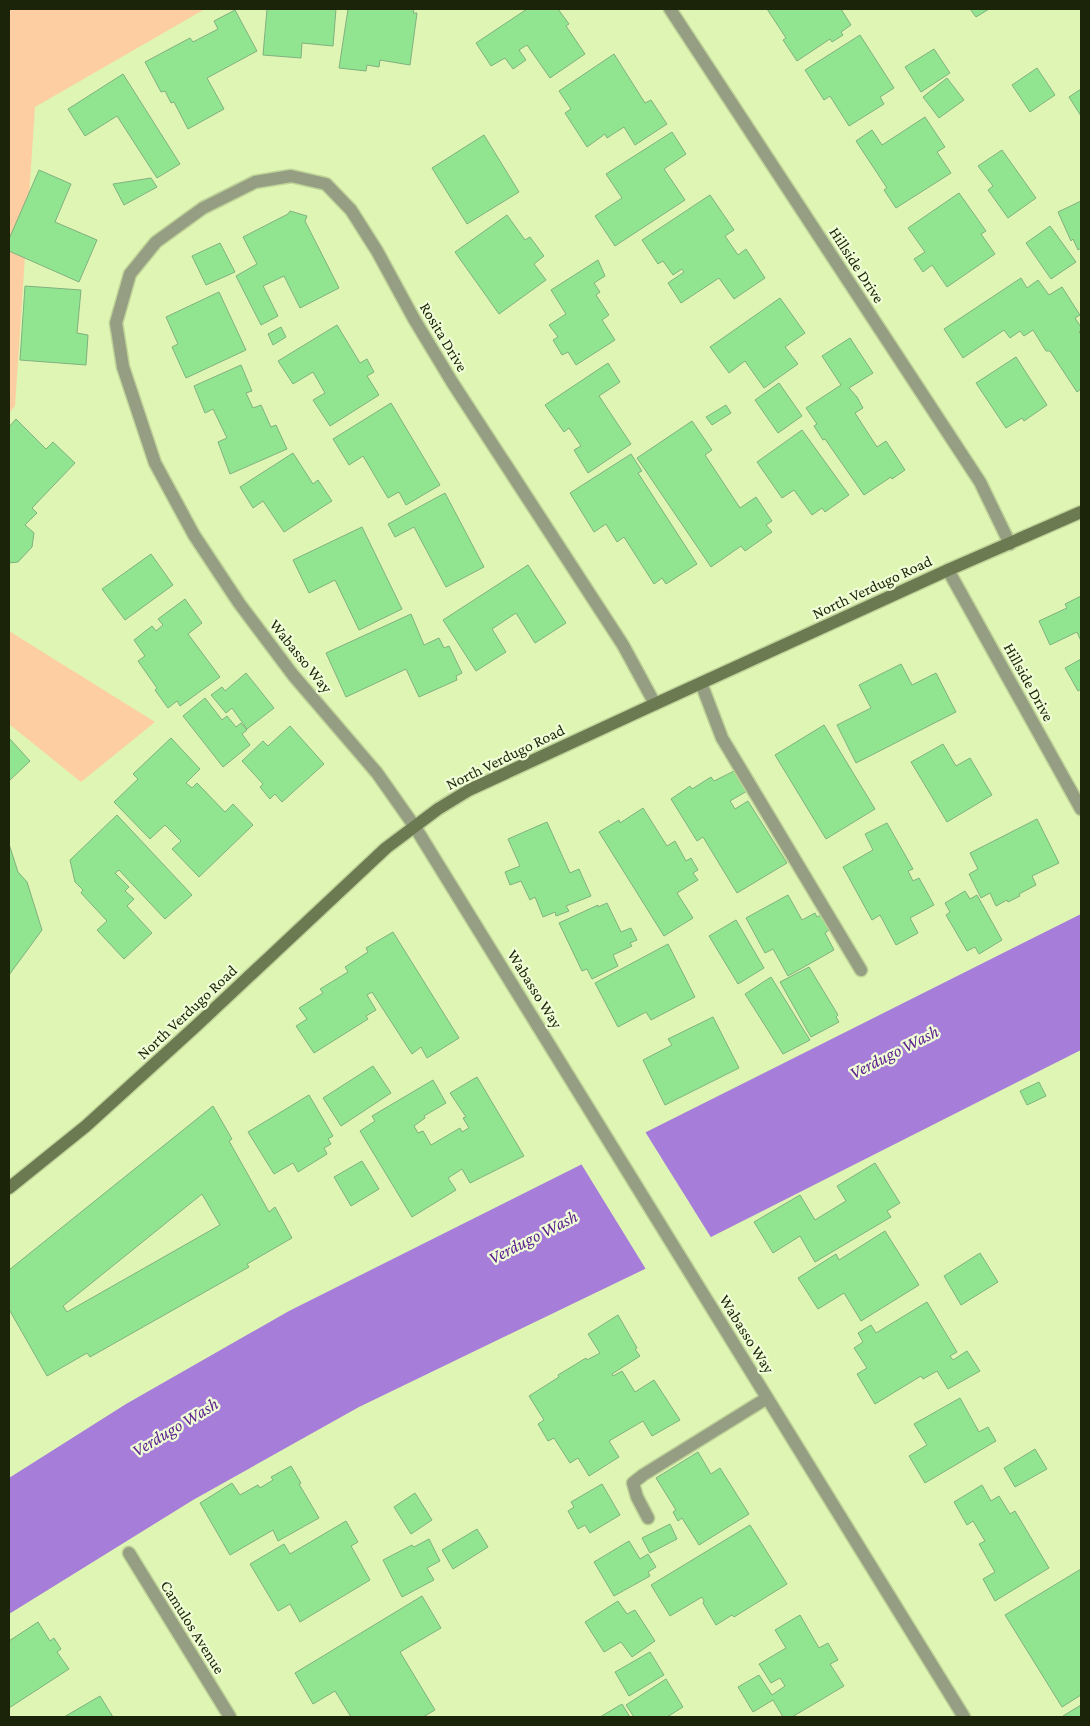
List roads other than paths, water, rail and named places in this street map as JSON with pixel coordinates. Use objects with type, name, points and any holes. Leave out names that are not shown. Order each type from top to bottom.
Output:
[{"type":"main road","name":"North Verdugo Road","points":[[9,1188],[86,1126],[386,848],[438,809],[469,790],[655,704],[948,570],[1081,512]]},
{"type":"street","name":"Hillside Drive","points":[[670,9],[980,482],[1010,544]]},
{"type":"street","name":"Rosita Drive","points":[[130,274],[156,242],[202,208],[255,182],[291,176],[326,184],[351,210],[377,251],[414,319],[452,382],[623,645],[655,704]]},
{"type":"street","name":"Wabasso Way","points":[[130,274],[116,323],[123,368],[155,463],[194,536],[239,603],[293,674],[378,773],[415,827],[964,1717]]},
{"type":"street","name":"Hillside Drive","points":[[948,570],[1081,809]]},
{"type":"street","points":[[701,683],[722,738],[861,970]]},
{"type":"street","points":[[648,1518],[637,1497],[633,1483],[767,1398]]},
{"type":"street","name":"Camulos Avenue","points":[[129,1553],[230,1717]]},
{"type":"water","name":"Verdugo Wash","points":[[1081,914],[1081,1050],[707,1239],[359,1407],[193,1500],[9,1614],[9,1478],[126,1404],[289,1311]]}]
